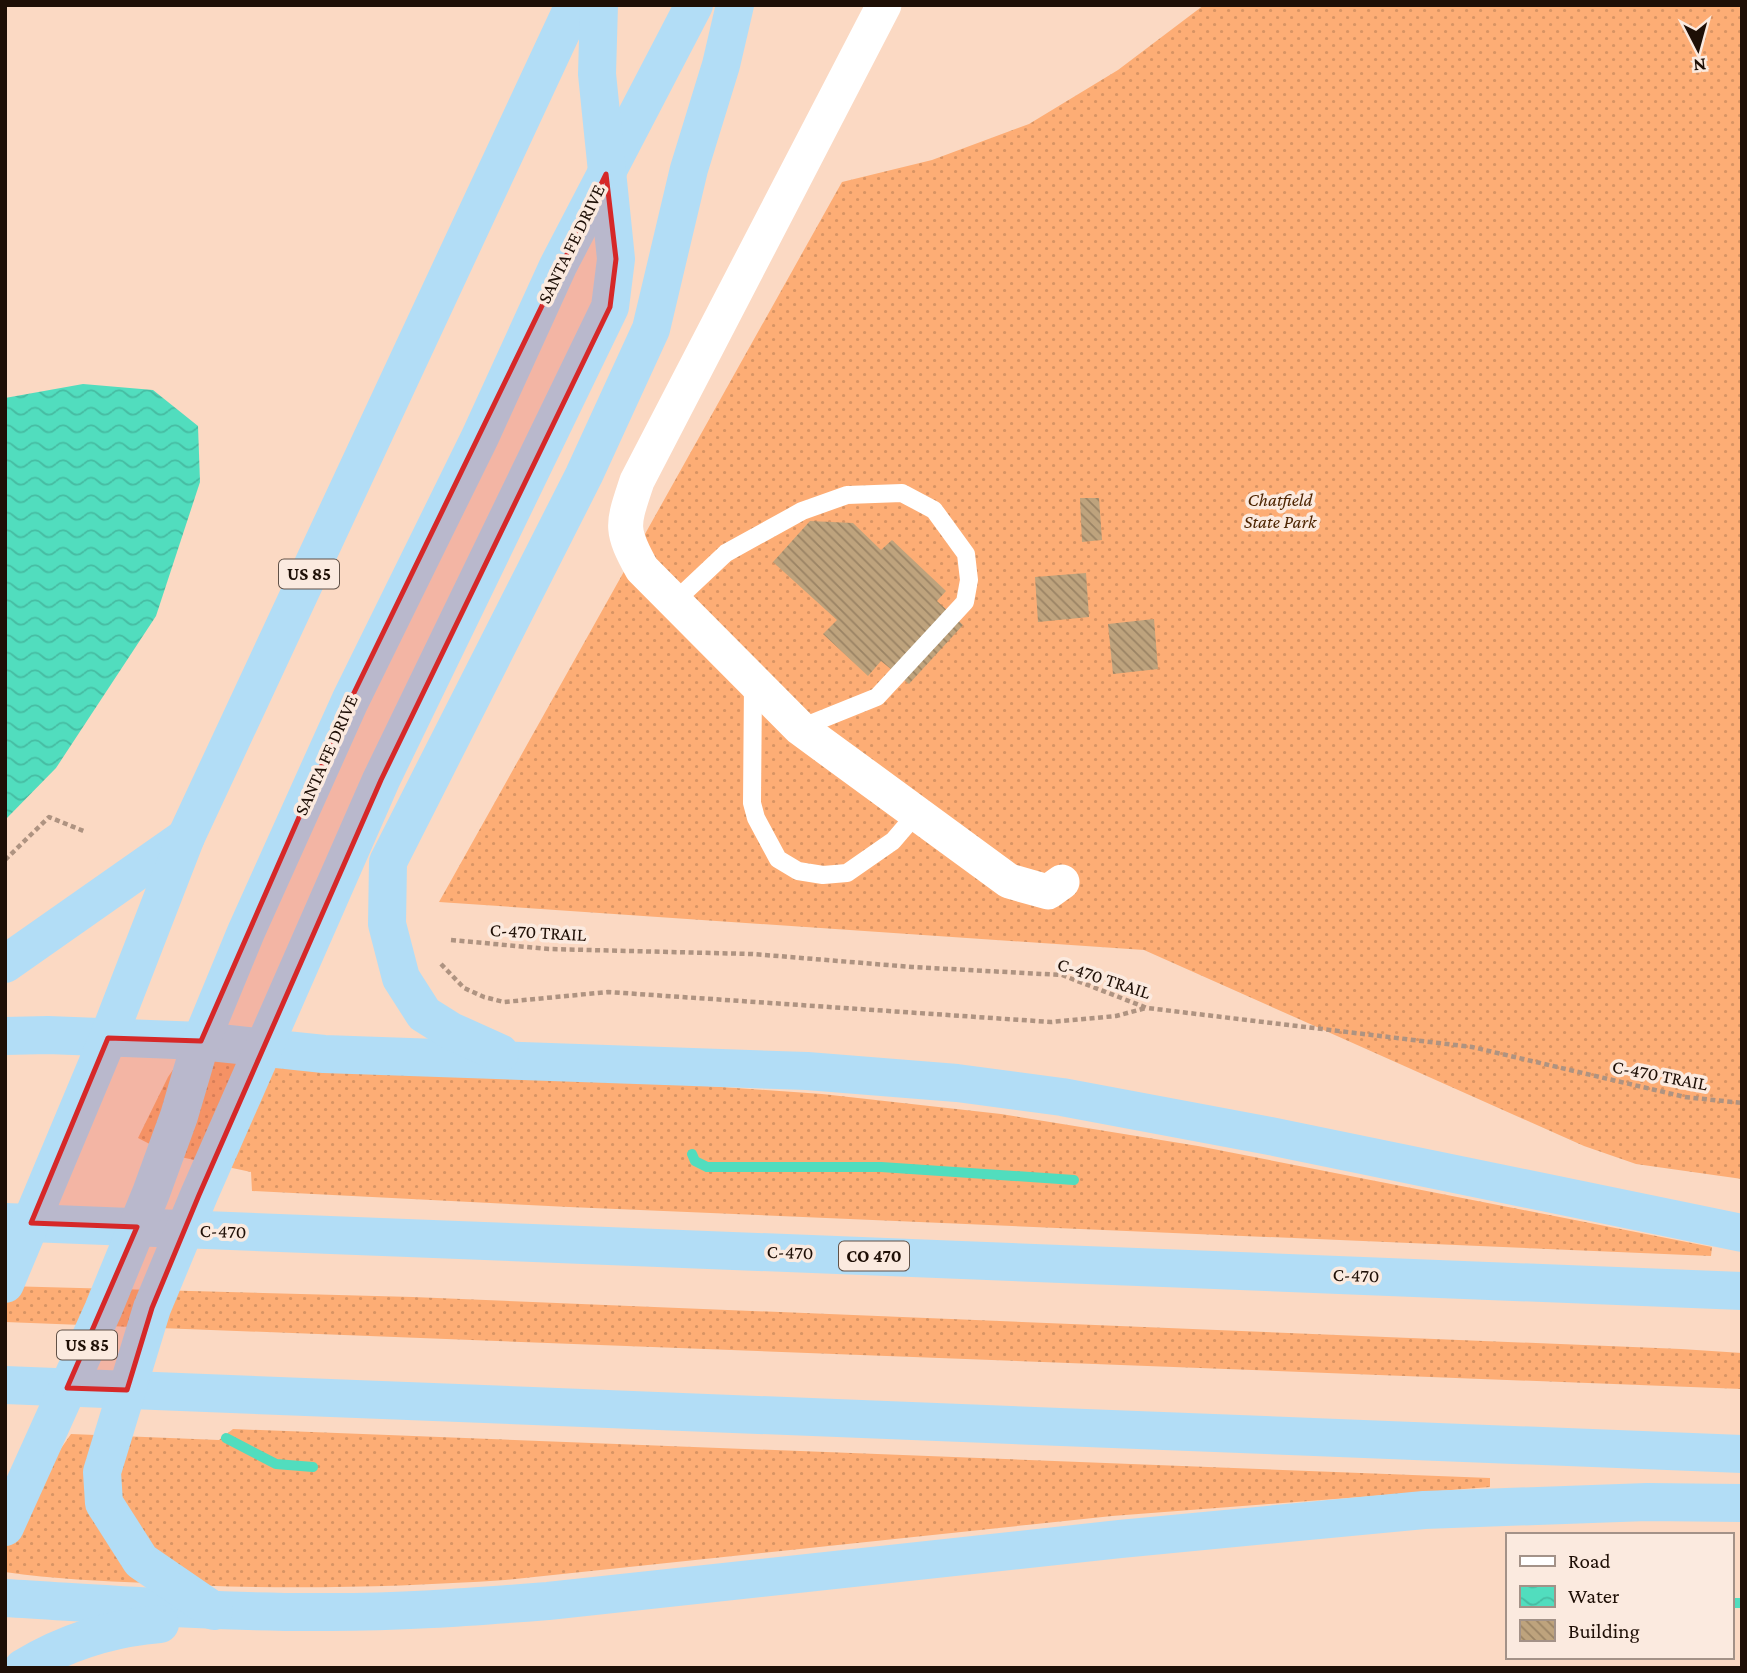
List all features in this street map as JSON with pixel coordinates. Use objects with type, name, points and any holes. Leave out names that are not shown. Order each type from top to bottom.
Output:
[{"type":"highway","name":"US 85","points":[[5,1284],[108,1038],[186,837],[574,5]]},
{"type":"highway","points":[[214,1611],[141,1561],[104,1503],[102,1472],[152,1308],[263,1048],[381,780],[610,307],[615,259],[597,74],[599,5]]},
{"type":"highway","name":"SANTA FE DRIVE","points":[[12,1511],[103,1310],[151,1193],[201,1041],[246,932],[350,701],[474,449],[558,267],[694,5]]},
{"type":"highway","points":[[515,1060],[451,1031],[424,1013],[401,978],[387,924],[388,862],[583,475],[651,329],[689,169],[721,65],[735,5]]},
{"type":"highway","points":[[5,964],[186,837]]},
{"type":"highway","points":[[5,1036],[201,1041],[324,1054],[832,1072],[957,1083],[1062,1097],[1398,1161],[1742,1233]]},
{"type":"highway","name":"C-470","points":[[5,1222],[1742,1291]]},
{"type":"highway","points":[[5,1385],[1742,1454]]},
{"type":"highway","points":[[5,1598],[214,1611],[316,1612],[458,1608],[548,1601],[1106,1540],[1424,1510],[1647,1502],[1742,1503]]},
{"type":"highway","points":[[23,1668],[66,1647],[124,1627],[316,1612]]},
{"type":"street","points":[[884,5],[637,481],[625,518],[627,542],[642,569],[800,728],[1009,881],[1048,892],[1062,882]]},
{"type":"lane","points":[[674,602],[726,553],[802,511],[846,495],[902,493],[934,510],[966,554],[969,580],[965,602],[877,697],[800,728]]},
{"type":"lane","points":[[753,681],[752,803],[756,818],[778,859],[798,872],[823,875],[847,873],[894,841],[917,813]]},
{"type":"path","points":[[5,860],[49,817],[86,832]]},
{"type":"path","name":"C-470 TRAIL","points":[[451,940],[549,949],[753,954],[1062,975],[1147,1008],[1472,1047],[1685,1097],[1742,1103]]},
{"type":"path","points":[[441,964],[464,988],[504,1002],[608,992],[1051,1022],[1116,1016],[1147,1008]]},
{"type":"highlighted area","points":[[606,174],[616,259],[610,307],[381,780],[199,1195],[152,1308],[127,1390],[67,1388],[137,1227],[31,1223],[108,1038],[201,1041],[350,701]]},
{"type":"green space","name":"Chatfield State Park","points":[[1204,5],[1742,5],[1742,1179],[1636,1164],[1584,1146],[1144,950],[439,902],[842,182],[932,160],[1029,124],[1118,70]]},
{"type":"green space","points":[[183,1055],[309,1058],[822,1094],[1001,1114],[1198,1146],[1712,1247],[1711,1256],[252,1191],[251,1172],[171,1155],[138,1138],[168,1077]]},
{"type":"green space","points":[[5,1286],[413,1297],[1681,1349],[1742,1353],[1742,1389],[5,1322]]},
{"type":"green space","points":[[233,1429],[1490,1478],[1490,1487],[1112,1516],[460,1583],[238,1587],[77,1579],[5,1572],[5,1491],[37,1483],[71,1434],[219,1440]]},
{"type":"water","points":[[83,384],[153,390],[198,426],[200,482],[156,616],[56,768],[5,820],[5,398]]},
{"type":"building","points":[[1080,498],[1099,498],[1102,540],[1082,542]]},
{"type":"building","points":[[810,521],[853,523],[881,550],[892,540],[946,591],[937,601],[963,625],[909,684],[881,661],[868,676],[823,634],[837,620],[773,562]]},
{"type":"building","points":[[1086,573],[1089,617],[1038,622],[1035,577]]},
{"type":"building","points":[[1154,619],[1158,669],[1113,674],[1108,624]]},
{"type":"waterway","points":[[692,1154],[695,1161],[707,1167],[881,1167],[1074,1180]]},
{"type":"waterway","points":[[226,1438],[276,1464],[313,1467]]},
{"type":"waterway","points":[[1733,1603],[1742,1603]]}]
